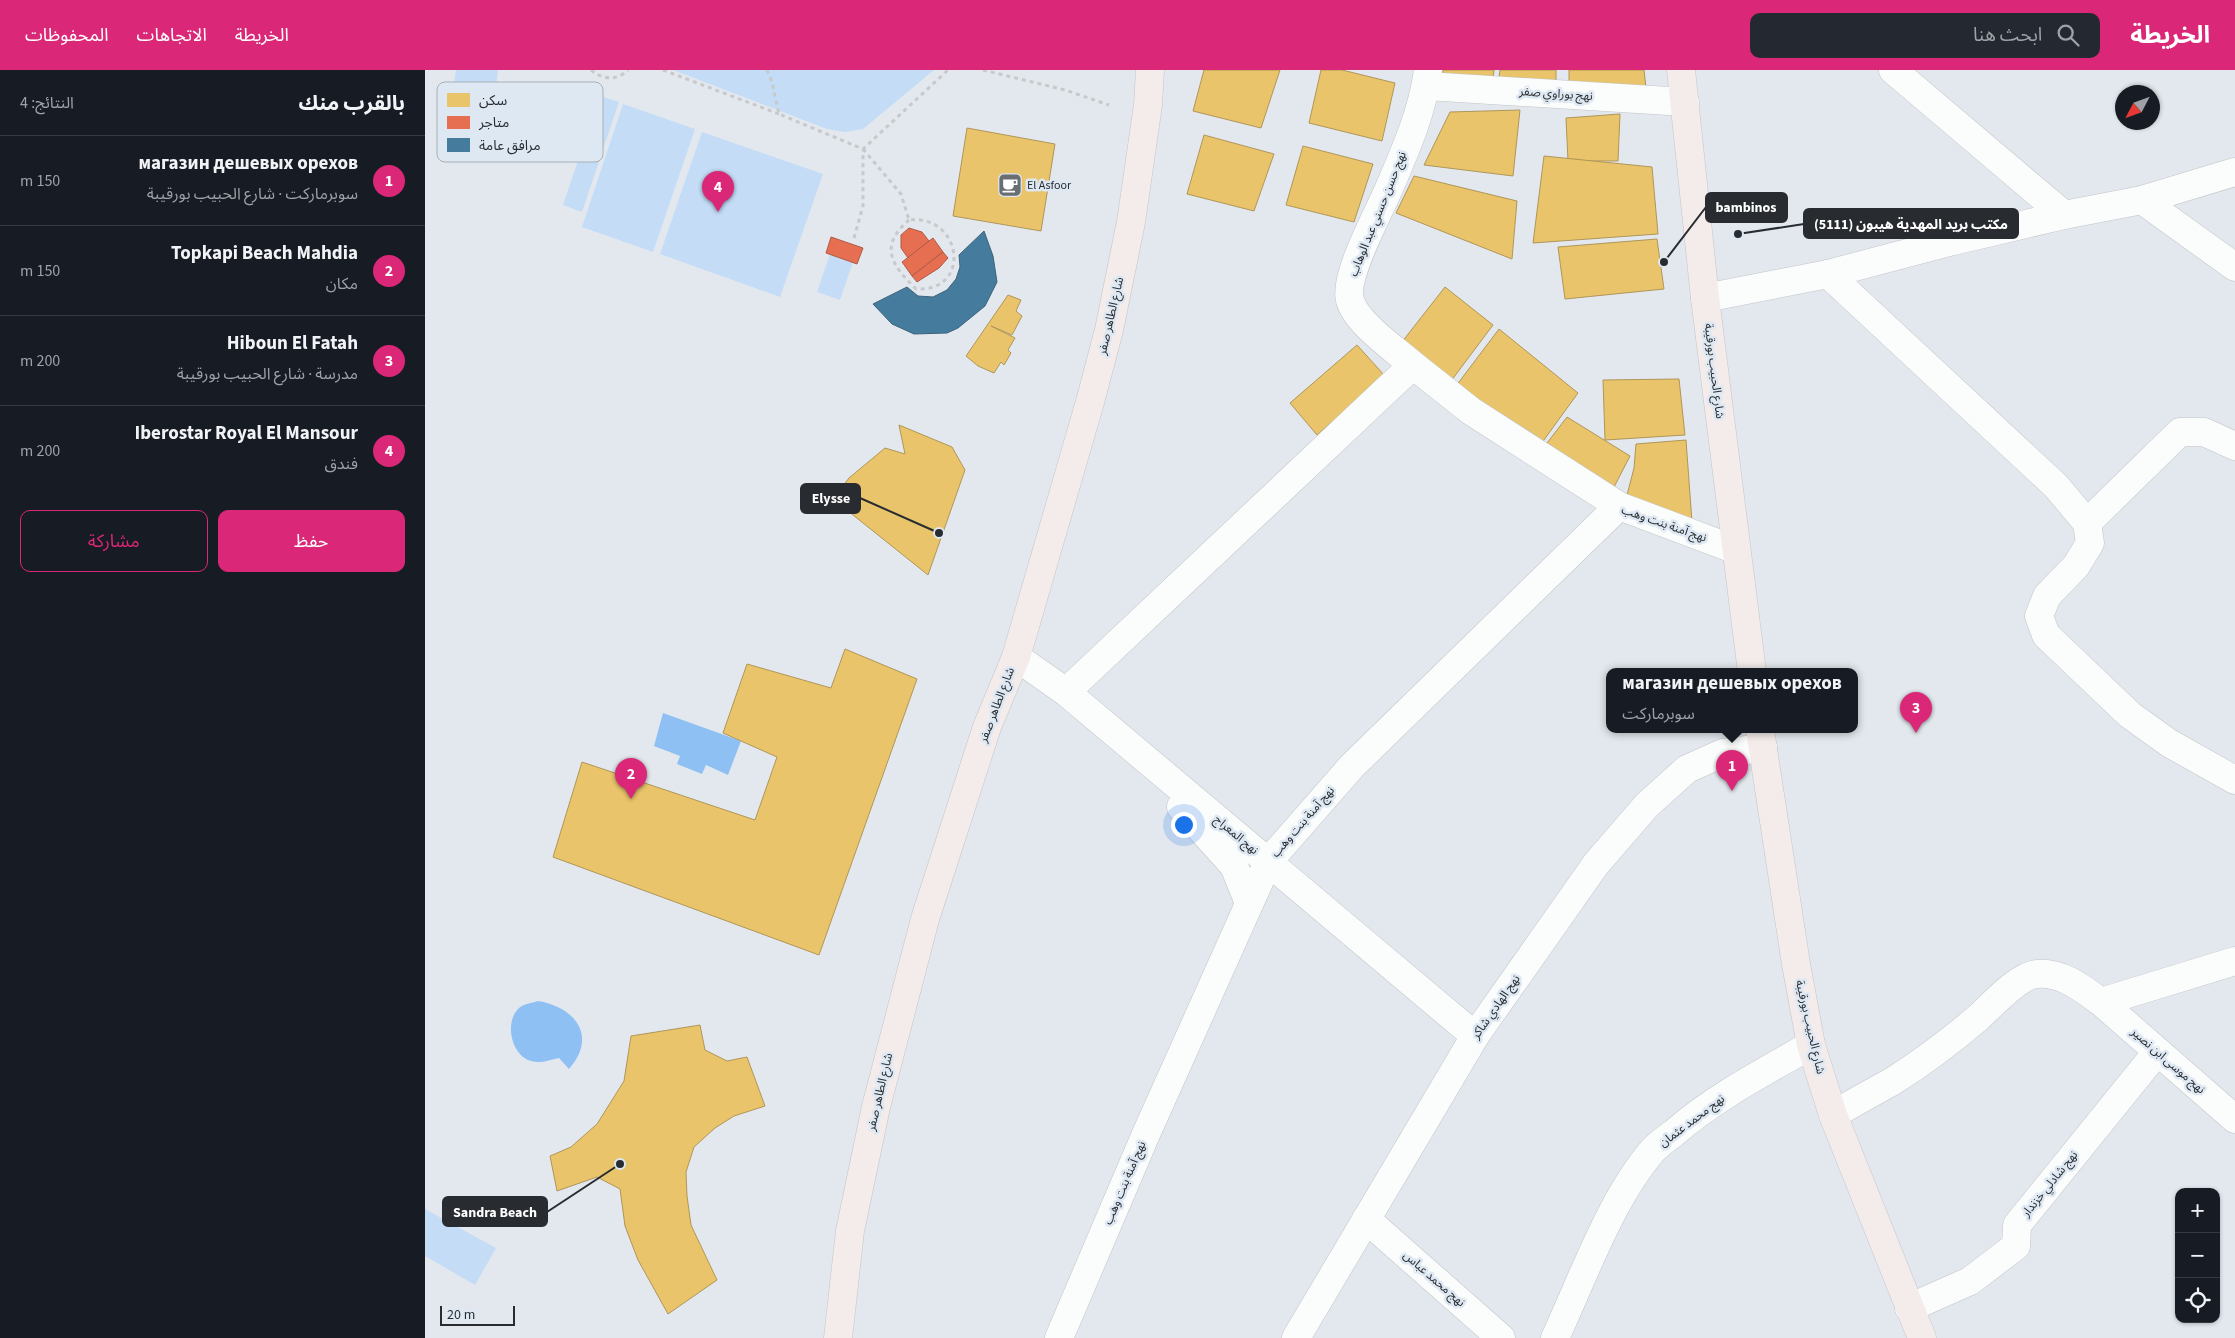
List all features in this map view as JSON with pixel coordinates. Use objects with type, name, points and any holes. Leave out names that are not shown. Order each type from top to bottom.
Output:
[{"type":"main road","name":"شارع الطاهر صفر","points":[[838,1338],[851,1231],[876,1107],[900,1011],[925,919],[987,727],[1016,657],[1109,330],[1131,222],[1148,105],[1150,70]]},
{"type":"main road","name":"شارع الحبيب بورقيبة","points":[[1681,70],[1705,298],[1752,668]]},
{"type":"main road","name":"شارع الحبيب بورقيبة","points":[[1762,739],[1795,964],[1811,1045],[1833,1114],[1922,1338]]},
{"type":"street","points":[[1893,70],[2064,215]]},
{"type":"street","name":"نهج بوراوي صفر","points":[[1427,78],[1685,102]]},
{"type":"street","name":"نهج حسن حسني عبد الوهاب","points":[[1427,78],[1400,161],[1362,248],[1350,283],[1349,300],[1357,316],[1413,365],[1471,411],[1619,506]]},
{"type":"street","points":[[1705,298],[1828,274],[1953,241],[2064,215],[2142,200],[2235,172]]},
{"type":"street","points":[[2142,200],[2235,267]]},
{"type":"street","points":[[1828,274],[2056,486],[2087,523],[2090,543],[2076,566],[2047,596],[2039,616],[2046,635],[2130,715],[2169,743],[2235,780]]},
{"type":"street","points":[[1066,692],[1413,365]]},
{"type":"street","points":[[2087,523],[2180,432],[2204,432],[2235,446]]},
{"type":"street","name":"نهج آمنة بنت وهب","points":[[1059,1338],[1146,1134],[1268,862],[1352,766],[1619,506],[1737,550]]},
{"type":"street","name":"نهج المعراج","points":[[1016,657],[1066,692],[1475,1036]]},
{"type":"street","points":[[1113,732],[1234,866],[1249,903]]},
{"type":"street","name":"نهج الهادي شاكر","points":[[1296,1338],[1475,1036],[1596,864],[1647,804],[1687,769],[1762,739]]},
{"type":"street","points":[[2101,1002],[2235,961]]},
{"type":"street","name":"نهج موسى ابن نصير","points":[[1833,1114],[1892,1081],[1919,1063],[1979,1017],[2011,987],[2035,974],[2059,975],[2079,986],[2101,1002],[2235,1119]]},
{"type":"street","name":"نهج محمد عثمان","points":[[1555,1338],[1609,1220],[1627,1188],[1654,1150],[1687,1121],[1726,1094],[1811,1045]]},
{"type":"street","name":"نهج شادلي خزندار","points":[[1909,1308],[1970,1281],[2017,1246],[2017,1225],[2157,1052]]},
{"type":"street","name":"نهج محمد عباس","points":[[1366,1219],[1501,1338]]},
{"type":"path","points":[[591,70],[597,75],[607,78],[621,77],[628,70]]},
{"type":"path","points":[[663,70],[779,114],[863,149],[901,194],[909,220]]},
{"type":"path","points":[[767,70],[772,82],[779,114]]},
{"type":"path","points":[[854,238],[863,206],[863,149],[948,70]]},
{"type":"path","points":[[983,70],[1065,90],[1109,105]]},
{"type":"path","points":[[922,219],[936,225],[949,238],[955,255],[953,270],[941,283],[926,290],[916,289],[893,264],[890,251],[892,240],[897,230],[909,220],[922,219]]},
{"type":"shaded area","points":[[456,70],[498,70],[497,82],[454,82]]},
{"type":"shaded area","points":[[673,70],[934,70],[863,129],[845,132],[827,129]]},
{"type":"shaded area","points":[[603,97],[619,102],[603,150]]},
{"type":"shaded area","points":[[623,104],[695,129],[653,252],[582,227]]},
{"type":"shaded area","points":[[702,132],[823,174],[780,297],[660,254]]},
{"type":"shaded area","points":[[578,162],[599,162],[582,212],[563,205]]},
{"type":"shaded area","points":[[830,254],[853,262],[840,300],[817,292]]},
{"type":"shaded area","points":[[425,1209],[496,1248],[475,1285],[425,1256]]},
{"type":"water","points":[[663,713],[741,741],[728,775],[706,765],[702,774],[677,764],[680,756],[654,746]]},
{"type":"water","points":[[538,1001],[551,1004],[563,1010],[572,1016],[578,1025],[582,1035],[582,1045],[578,1057],[569,1069],[559,1058],[535,1062],[524,1058],[514,1045],[511,1029],[514,1014],[519,1008]]},
{"type":"building: سكن","points":[[1204,70],[1280,70],[1261,128],[1193,111]]},
{"type":"building: سكن","points":[[1321,70],[1342,70],[1395,83],[1382,141],[1309,123]]},
{"type":"building: سكن","points":[[1443,70],[1494,70],[1493,79],[1442,78]]},
{"type":"building: سكن","points":[[1500,70],[1556,70],[1556,84],[1498,85]]},
{"type":"building: سكن","points":[[1569,70],[1644,70],[1646,88],[1569,87]]},
{"type":"building: سكن","points":[[1520,110],[1513,176],[1424,165],[1450,112]]},
{"type":"building: سكن","points":[[1620,114],[1618,161],[1568,161],[1566,118]]},
{"type":"building: سكن","points":[[967,128],[1055,144],[1041,231],[953,216]]},
{"type":"building: سكن","points":[[1204,135],[1274,154],[1254,211],[1187,194]]},
{"type":"building: سكن","points":[[1303,146],[1373,164],[1354,222],[1286,205]]},
{"type":"building: سكن","points":[[1544,156],[1652,167],[1658,234],[1533,243]]},
{"type":"building: سكن","points":[[1414,176],[1517,201],[1512,259],[1396,213]]},
{"type":"building: سكن","points":[[1657,239],[1664,289],[1565,299],[1558,247]]},
{"type":"building: سكن","points":[[1445,287],[1493,325],[1451,381],[1398,347]]},
{"type":"building: سكن","points":[[1008,295],[1021,300],[1016,311],[1022,316],[1012,335],[991,326],[1015,338],[1008,350],[1011,353],[1004,365],[1001,362],[994,373],[978,366],[966,356]]},
{"type":"building: سكن","points":[[1499,329],[1578,393],[1541,444],[1456,386]]},
{"type":"building: سكن","points":[[1357,345],[1385,376],[1317,435],[1290,403]]},
{"type":"building: سكن","points":[[1679,379],[1685,435],[1605,440],[1603,380]]},
{"type":"building: سكن","points":[[1567,417],[1630,456],[1614,487],[1544,447]]},
{"type":"building: سكن","points":[[899,425],[952,447],[965,470],[928,575],[833,499],[849,478],[885,448],[905,454]]},
{"type":"building: سكن","points":[[1686,440],[1692,522],[1625,503],[1634,468],[1636,444]]},
{"type":"building: سكن","points":[[845,649],[917,679],[819,955],[553,857],[582,762],[755,820],[777,757],[723,733],[747,664],[831,688]]},
{"type":"building: سكن","points":[[700,1025],[705,1050],[727,1061],[747,1057],[765,1106],[734,1116],[715,1128],[694,1147],[686,1172],[691,1225],[717,1280],[668,1314],[638,1260],[625,1226],[620,1189],[597,1177],[557,1191],[550,1156],[571,1147],[597,1124],[624,1081],[631,1036]]},
{"type":"building: متاجر","points":[[909,228],[922,232],[929,241],[908,258],[901,248],[901,235]]},
{"type":"building: متاجر","points":[[831,237],[863,248],[857,264],[826,253]]},
{"type":"building: متاجر","points":[[933,238],[943,252],[912,276],[902,262]]},
{"type":"building: متاجر","points":[[943,252],[948,258],[939,268],[917,282],[912,276]]},
{"type":"building: مرافق عامة","points":[[984,231],[993,256],[997,282],[985,306],[958,328],[947,333],[914,334],[892,324],[873,304],[907,287],[918,296],[933,297],[947,290],[956,279],[960,267],[959,255]]},
{"type":"place","name":"El Asfoor","points":[[1010,185]]},
{"type":"place","name":"Iberostar Royal El Mansour","points":[[718,212]]},
{"type":"place","name":"مكتب بريد المهدية هيبون (5111)","points":[[1738,234]]},
{"type":"place","name":"bambinos","points":[[1664,262]]},
{"type":"place","name":"Elysse","points":[[939,533]]},
{"type":"place","name":"Hiboun El Fatah","points":[[1916,733]]},
{"type":"place","name":"магазин дешевых орехов","points":[[1732,791]]},
{"type":"place","name":"Topkapi Beach Mahdia","points":[[631,799]]},
{"type":"place","name":"Sandra Beach","points":[[620,1164]]}]
